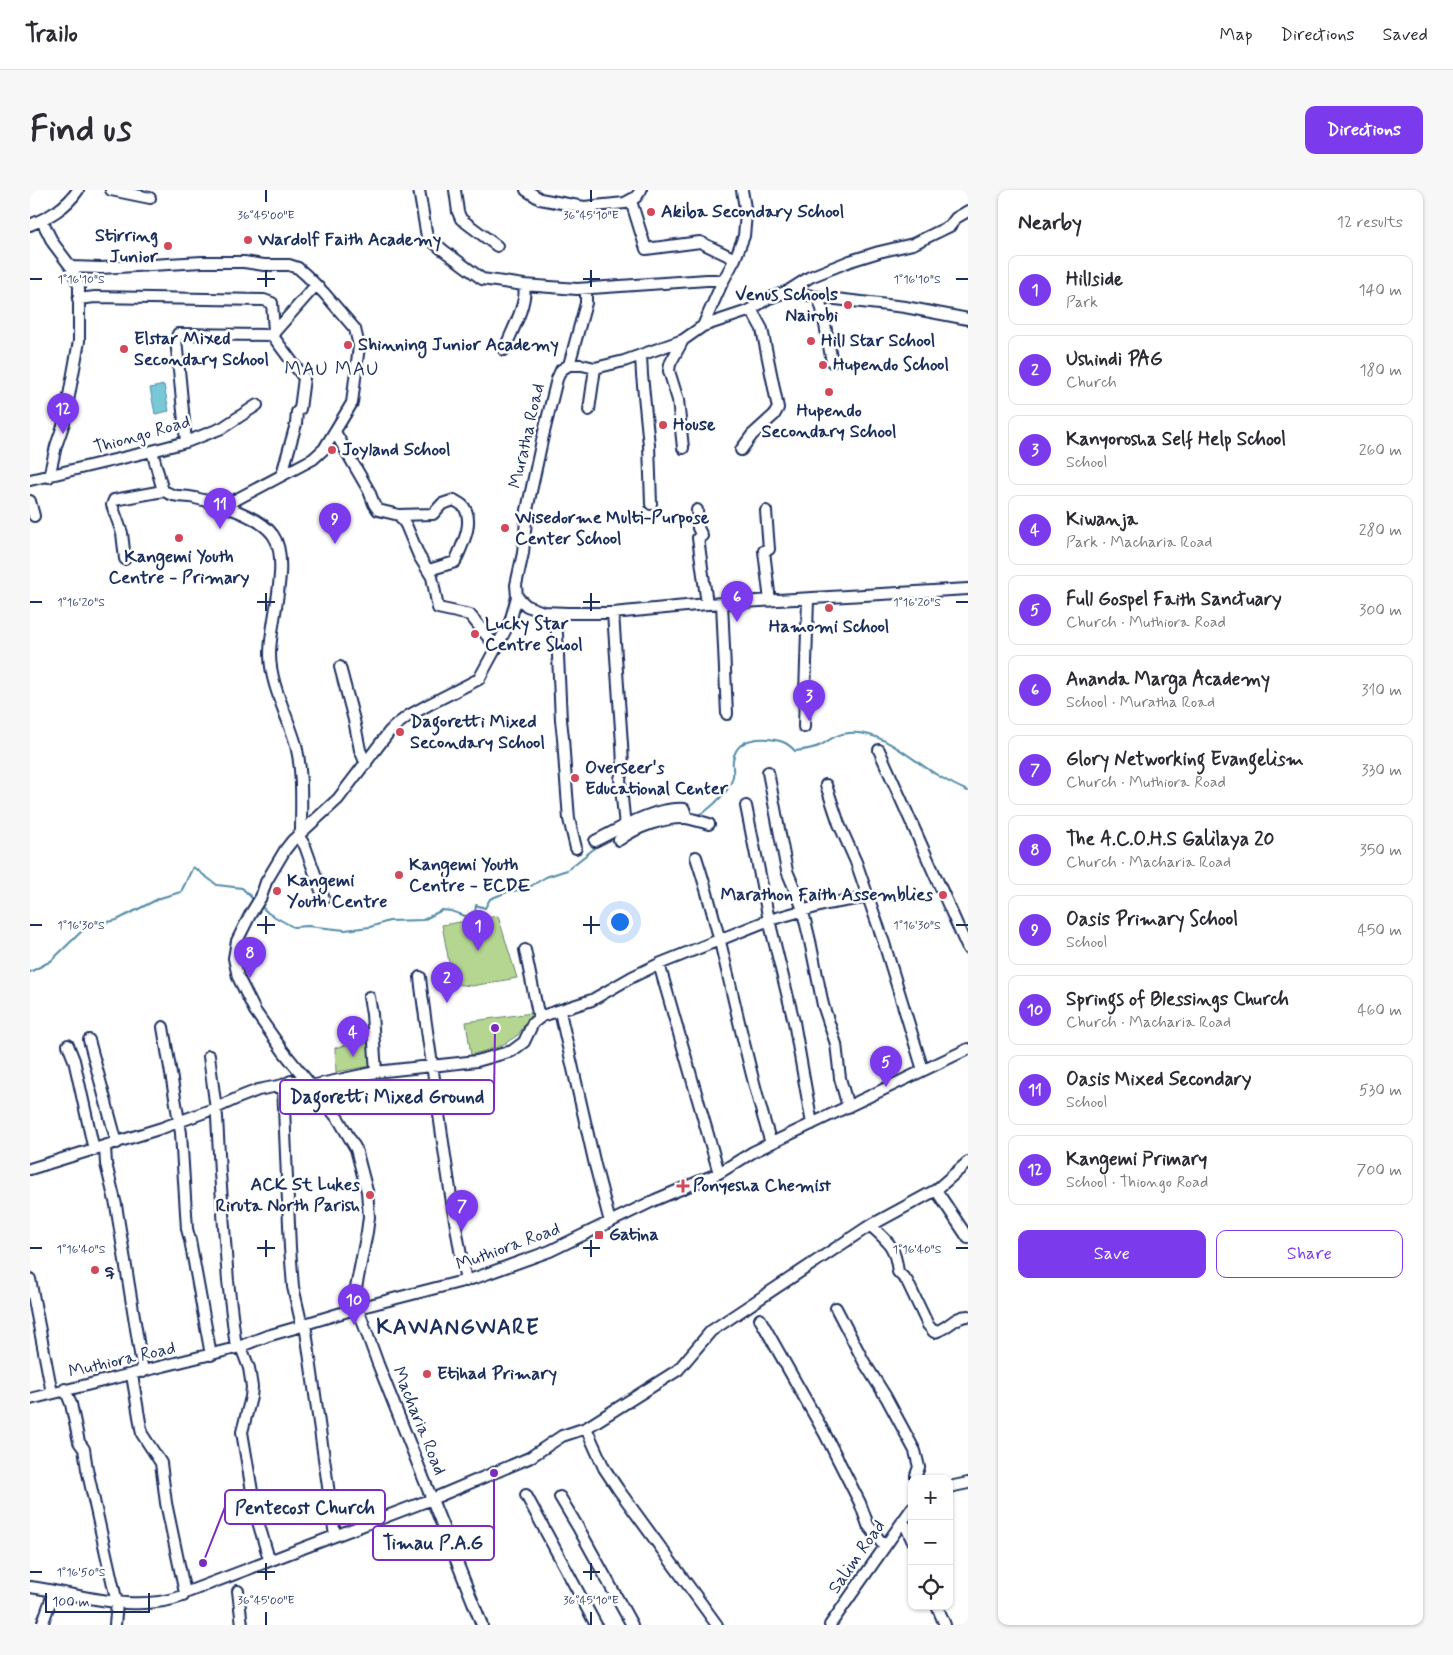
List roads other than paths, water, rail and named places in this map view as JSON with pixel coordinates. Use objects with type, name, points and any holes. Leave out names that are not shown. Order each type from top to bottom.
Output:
[{"type":"street","points":[[30,225],[42,220],[70,202],[78,190]]},
{"type":"street","points":[[111,190],[150,198]]},
{"type":"street","points":[[419,190],[427,236],[482,279],[524,285],[586,289],[689,280],[716,280],[722,284]]},
{"type":"street","points":[[455,190],[458,212],[461,219],[497,246]]},
{"type":"street","points":[[526,190],[540,200],[574,206],[597,207],[631,201],[641,190]]},
{"type":"street","points":[[702,326],[735,259],[744,236],[746,214],[742,190]]},
{"type":"street","points":[[631,201],[646,249],[700,242],[735,259]]},
{"type":"street","points":[[569,365],[595,368],[624,361],[684,340],[702,326],[748,311],[767,299],[788,291],[810,277],[850,261],[913,244],[950,226],[956,218],[968,211]]},
{"type":"street","points":[[42,220],[80,286],[78,299],[79,341],[64,422],[49,477]]},
{"type":"street","points":[[70,267],[111,268],[202,262],[289,265],[298,268],[306,275],[353,327],[358,338],[358,356],[352,403],[324,449],[313,459],[222,507]]},
{"type":"street","points":[[186,442],[176,339],[178,334],[273,333],[316,285]]},
{"type":"street","points":[[504,350],[518,315],[525,291],[524,285]]},
{"type":"street","name":"Muratha Road","points":[[299,834],[338,799],[389,732],[408,716],[479,678],[497,648],[510,622],[517,597],[516,585],[523,553],[527,510],[543,436],[557,379],[561,370],[569,365],[586,302],[586,289]]},
{"type":"street","points":[[788,291],[818,297],[896,306],[968,319]]},
{"type":"street","points":[[78,299],[95,297],[264,300],[272,304],[273,333],[304,378],[300,409],[297,412],[296,424],[282,474]]},
{"type":"street","points":[[818,297],[832,362]]},
{"type":"street","points":[[742,450],[752,435],[774,415],[778,408],[762,329],[751,309]]},
{"type":"street","points":[[683,448],[678,400],[669,371],[670,364],[684,340]]},
{"type":"street","points":[[641,354],[649,444],[651,504]]},
{"type":"street","points":[[589,410],[595,368]]},
{"type":"street","name":"Thiongo Road","points":[[30,480],[152,452],[186,442],[222,428],[257,405]]},
{"type":"street","points":[[335,432],[370,491],[378,510],[399,515],[433,514],[442,504],[454,500],[463,506],[468,516],[466,536],[455,562],[429,570]]},
{"type":"street","points":[[152,452],[163,491]]},
{"type":"street","points":[[125,558],[122,533],[112,505],[114,500],[163,491],[170,495],[193,497],[249,517],[272,533],[279,545],[281,565],[271,632],[271,667],[301,772],[299,834],[324,899]]},
{"type":"street","points":[[30,501],[34,516]]},
{"type":"street","points":[[697,510],[698,528],[702,536],[698,538],[707,604]]},
{"type":"street","points":[[766,511],[769,549],[764,551],[770,601]]},
{"type":"street","points":[[399,515],[406,525],[419,556],[432,577],[438,608],[470,615],[497,648]]},
{"type":"street","points":[[517,597],[527,606],[543,612],[556,614],[968,589]]},
{"type":"street","points":[[804,727],[808,599]]},
{"type":"street","points":[[722,603],[727,714]]},
{"type":"street","points":[[613,612],[622,744],[620,779],[623,832]]},
{"type":"street","points":[[556,614],[561,720],[569,819],[576,848]]},
{"type":"street","points":[[340,667],[360,750],[366,764]]},
{"type":"street","points":[[879,750],[968,949]]},
{"type":"street","points":[[768,772],[787,872],[802,911],[823,1005],[836,1044],[840,1078],[848,1107]]},
{"type":"street","points":[[826,786],[868,897],[923,1070]]},
{"type":"street","points":[[746,806],[769,920],[794,1022],[812,1124]]},
{"type":"street","points":[[595,841],[623,832],[653,814],[674,809],[709,824]]},
{"type":"street","name":"Macharia Road","points":[[299,834],[285,850],[266,882],[262,897],[250,915],[237,941],[234,958],[238,977],[255,1011],[339,1120],[356,1150],[367,1192],[369,1217],[355,1295],[358,1308],[378,1364],[482,1625]]},
{"type":"street","points":[[696,857],[711,902],[738,1023],[759,1106],[771,1143]]},
{"type":"street","points":[[30,1169],[106,1147],[180,1122],[258,1090],[283,1085],[291,1081],[309,1083],[376,1072],[477,1061],[512,1050],[524,1042],[533,1023],[539,1018],[592,1000],[659,964],[769,920],[834,902],[868,897]]},
{"type":"street","points":[[525,950],[539,1018]]},
{"type":"street","points":[[659,964],[719,1174]]},
{"type":"street","points":[[420,977],[450,1194],[466,1281]]},
{"type":"street","points":[[369,998],[376,1072]]},
{"type":"street","points":[[560,1012],[610,1222]]},
{"type":"street","points":[[164,1027],[180,1122],[187,1229],[211,1355]]},
{"type":"street","points":[[89,1040],[117,1143]]},
{"type":"street","points":[[68,1045],[74,1060],[94,1150]]},
{"type":"street","name":"Muthiora Road","points":[[30,1399],[239,1348],[267,1336],[358,1308],[496,1272],[550,1251],[655,1200],[719,1174],[753,1152],[968,1049]]},
{"type":"street","points":[[209,1056],[216,1108],[228,1281],[239,1348],[249,1368],[252,1387],[242,1432],[256,1515],[269,1560]]},
{"type":"street","points":[[283,1085],[290,1248],[294,1286],[303,1325],[335,1536]]},
{"type":"street","points":[[106,1147],[106,1164],[116,1205],[143,1372]]},
{"type":"street","points":[[30,1588],[117,1603],[169,1601],[269,1560],[432,1499],[529,1458],[562,1436],[586,1428],[678,1370],[710,1331],[871,1226],[936,1190],[968,1162]]},
{"type":"street","points":[[936,1190],[968,1238]]},
{"type":"street","points":[[871,1226],[886,1239],[896,1254],[898,1272],[907,1281],[928,1325],[934,1332],[942,1330],[958,1317],[968,1316]]},
{"type":"street","points":[[30,1279],[52,1393]]},
{"type":"street","points":[[836,1308],[864,1362],[886,1397],[915,1451],[919,1467],[916,1475]]},
{"type":"street","points":[[760,1320],[825,1434],[860,1503],[868,1525],[884,1546]]},
{"type":"street","points":[[132,1375],[142,1434],[161,1463],[166,1503],[185,1593]]},
{"type":"street","points":[[65,1389],[71,1404],[79,1442],[84,1450],[117,1603],[115,1625]]},
{"type":"street","points":[[586,1428],[608,1475],[717,1625]]},
{"type":"street","points":[[953,1486],[968,1483]]},
{"type":"street","points":[[526,1495],[596,1625]]},
{"type":"street","points":[[560,1497],[632,1625]]},
{"type":"street","name":"Salim Road","points":[[832,1624],[908,1513]]},
{"type":"street","points":[[903,1520],[908,1531]]},
{"type":"street","points":[[238,1591],[242,1625]]},
{"type":"street","points":[[42,1625],[54,1592]]},
{"type":"street","points":[[939,1610],[945,1625]]},
{"type":"water","points":[[164,385],[169,411],[155,414],[150,388]]},
{"type":"waterway","points":[[695,815],[707,810],[726,792],[732,780],[733,760],[737,749],[746,742],[756,739],[780,741],[789,745],[795,751],[821,745],[834,737],[849,733],[861,733],[885,741],[937,775],[968,791]]},
{"type":"waterway","points":[[261,906],[268,913],[293,927],[308,926],[345,930],[370,927],[389,921],[423,920],[442,910],[468,917],[475,914],[476,905],[485,908],[490,899],[507,892],[526,889],[546,877],[567,870],[600,844]]},
{"type":"waterway","points":[[30,972],[51,961],[86,927],[117,920],[160,898],[181,892],[193,867],[217,885],[242,888],[255,901]]},
{"type":"place","name":"Akiba Secondary School","points":[[651,212]]},
{"type":"place","name":"Wardolf Faith Academy","points":[[248,240]]},
{"type":"place","name":"Stirring Junior","points":[[168,246]]},
{"type":"place","name":"Venus Schools Nairobi","points":[[848,305]]},
{"type":"place","name":"Hill Star School","points":[[811,341]]},
{"type":"place","name":"Shinning Junior Academy","points":[[348,345]]},
{"type":"place","name":"Elstar Mixed Secondary School","points":[[124,349]]},
{"type":"place","name":"Hupendo School","points":[[823,365]]},
{"type":"place","name":"Hupendo Secondary School","points":[[829,392]]},
{"type":"place","name":"House","points":[[663,425]]},
{"type":"place","name":"Kangemi Primary","points":[[63,434]]},
{"type":"place","name":"Joyland School","points":[[332,450]]},
{"type":"place","name":"Wisedorme Multi-Purpose Center School","points":[[505,528]]},
{"type":"place","name":"Oasis Mixed Secondary","points":[[220,529]]},
{"type":"place","name":"Kangemi Youth Centre - Primary","points":[[179,538]]},
{"type":"place","name":"Oasis Primary School","points":[[335,544]]},
{"type":"place","name":"Hamomi School","points":[[829,608]]},
{"type":"place","name":"Ananda Marga Academy","points":[[737,622]]},
{"type":"place","name":"Lucky Star Centre Shool","points":[[475,634]]},
{"type":"place","name":"Kanyorosha Self Help School","points":[[809,721]]},
{"type":"place","name":"Dagoretti Mixed Secondary School","points":[[400,732]]},
{"type":"place","name":"Overseer's Educational Center","points":[[575,778]]},
{"type":"place","name":"Kangemi Youth Centre - ECDE","points":[[399,875]]},
{"type":"place","name":"Kangemi Youth Centre","points":[[277,891]]},
{"type":"place","name":"Marathon Faith Assemblies","points":[[943,895]]},
{"type":"place","name":"Hillside","points":[[478,951]]},
{"type":"place","name":"The A.C.O.H.S Galilaya 20","points":[[250,978]]},
{"type":"place","name":"Ushindi PAG","points":[[447,1003]]},
{"type":"place","name":"Dagoretti Mixed Ground","points":[[495,1028]]},
{"type":"place","name":"Kiwanja","points":[[353,1057]]},
{"type":"place","name":"Full Gospel Faith Sanctuary","points":[[886,1087]]},
{"type":"place","name":"Ponyesha Chemist","points":[[683,1186]]},
{"type":"place","name":"ACK St Lukes Riruta North Parish","points":[[370,1195]]},
{"type":"place","name":"Glory Networking Evangelism","points":[[462,1231]]},
{"type":"place","name":"Gatina","points":[[599,1235]]},
{"type":"place","name":"q","points":[[95,1270]]},
{"type":"place","name":"Springs of Blessings Church","points":[[354,1325]]},
{"type":"place","name":"Etihad Primary","points":[[427,1374]]},
{"type":"place","name":"Timau P.A.G","points":[[494,1473]]},
{"type":"place","name":"Pentecost Church","points":[[203,1563]]},
{"type":"district","name":"MAU MAU","points":[[332,369]]},
{"type":"district","name":"KAWANGWARE","points":[[458,1328]]}]
